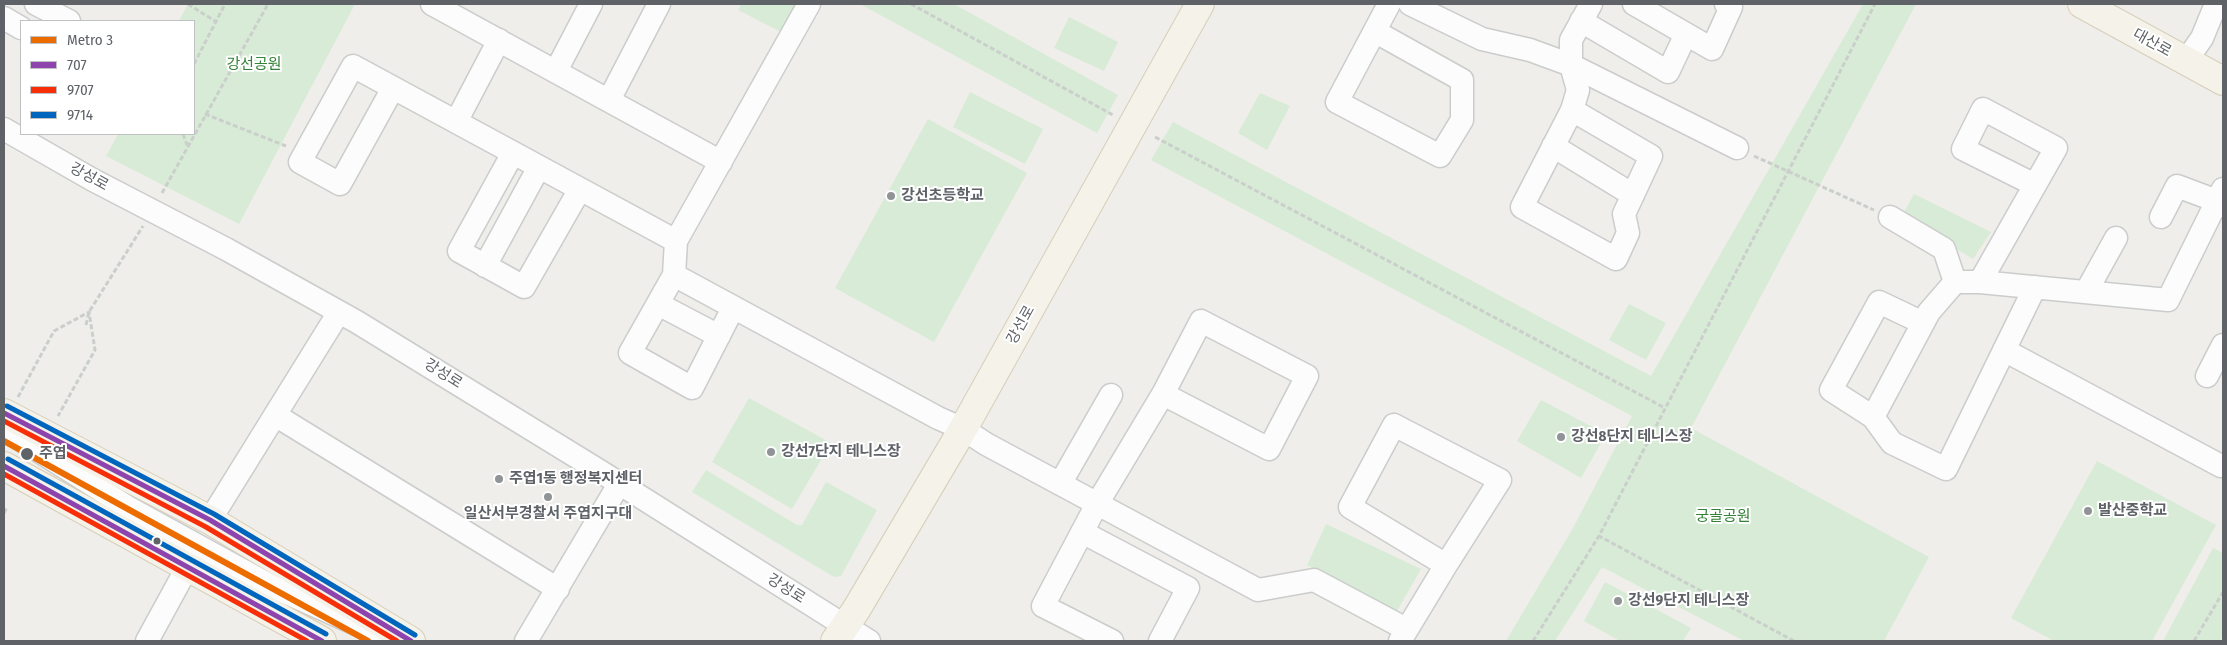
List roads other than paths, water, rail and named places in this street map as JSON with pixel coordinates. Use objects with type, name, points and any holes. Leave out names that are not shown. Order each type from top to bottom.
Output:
[{"type":"main road","name":"강선로","points":[[840,633],[963,429],[1200,4]]},
{"type":"main road","name":"대산로","points":[[2082,4],[2223,81]]},
{"type":"main road","points":[[11,406],[210,520],[411,641]]},
{"type":"main road","points":[[4,466],[322,641]]},
{"type":"street","points":[[436,4],[721,162]]},
{"type":"street","points":[[556,71],[592,4]]},
{"type":"street","points":[[608,100],[659,4]]},
{"type":"street","points":[[733,308],[692,388],[630,353],[674,275],[676,242],[810,4]]},
{"type":"street","points":[[1376,32],[1462,80],[1462,120],[1440,156],[1337,102],[1376,32],[1389,4]]},
{"type":"street","points":[[1410,4],[1482,39],[1530,50],[1571,65],[1737,148]]},
{"type":"street","points":[[1634,4],[1712,49],[1731,7],[1726,4]]},
{"type":"street","points":[[2186,61],[2202,38],[2216,4]]},
{"type":"street","points":[[44,10],[66,20]]},
{"type":"street","points":[[1572,110],[1651,156],[1624,214],[1628,233],[1616,259],[1522,207],[1572,110],[1578,90],[1571,65],[1570,40],[1586,12],[1668,72],[1686,34]]},
{"type":"street","points":[[4,18],[20,27]]},
{"type":"street","points":[[456,122],[499,40]]},
{"type":"street","points":[[393,88],[340,184],[300,162],[353,66],[676,242]]},
{"type":"street","name":"강성로","points":[[4,130],[93,180],[226,248],[339,312],[619,484],[840,633],[869,641]]},
{"type":"street","points":[[1553,146],[1633,195]]},
{"type":"street","points":[[513,153],[459,251],[524,287],[580,189]]},
{"type":"street","points":[[485,266],[539,167]]},
{"type":"street","points":[[1980,282],[2035,185]]},
{"type":"street","points":[[1873,417],[1929,312],[1955,282],[1980,282],[2168,300],[2221,199],[2177,186],[2161,216]]},
{"type":"street","points":[[1890,217],[1944,249],[1955,282]]},
{"type":"street","points":[[2086,292],[2116,238]]},
{"type":"street","points":[[674,275],[938,418],[963,429],[986,444],[1258,590],[1314,580],[1403,635],[1500,480],[1394,425],[1350,507],[1446,564]]},
{"type":"street","points":[[1923,323],[1879,302],[1831,390],[1873,417],[1892,443],[1946,469],[2035,287]]},
{"type":"street","points":[[658,304],[719,336]]},
{"type":"street","points":[[210,520],[339,312]]},
{"type":"street","points":[[1112,641],[1043,606],[1082,532],[1163,394],[1201,321],[1308,376],[1269,449],[1163,394]]},
{"type":"street","points":[[2207,376],[2223,345]]},
{"type":"street","points":[[2004,350],[2221,466]]},
{"type":"street","points":[[1060,484],[1111,394]]},
{"type":"street","points":[[275,415],[558,589]]},
{"type":"street","points":[[4,429],[129,508],[254,577],[395,641]]},
{"type":"street","points":[[4,445],[273,613]]},
{"type":"street","points":[[526,641],[619,484]]},
{"type":"street","points":[[1082,532],[1188,588],[1160,641]]},
{"type":"street","points":[[147,641],[188,566]]},
{"type":"metro line","name":"3","points":[[4,441],[368,641]]},
{"type":"place","name":"강선초등학교","points":[[891,196]]},
{"type":"place","name":"강선8단지 테니스장","points":[[1561,437]]},
{"type":"place","name":"강선7단지 테니스장","points":[[771,452]]},
{"type":"place","name":"주엽","points":[[27,454]]},
{"type":"place","name":"주엽1동 행정복지센터","points":[[499,479]]},
{"type":"place","name":"일산서부경찰서 주엽지구대","points":[[548,497]]},
{"type":"place","name":"발산중학교","points":[[2088,511]]},
{"type":"place","name":"강선9단지 테니스장","points":[[1618,601]]},
{"type":"park label","name":"강선공원","points":[[254,65]]},
{"type":"park label","name":"궁골공원","points":[[1723,517]]}]
